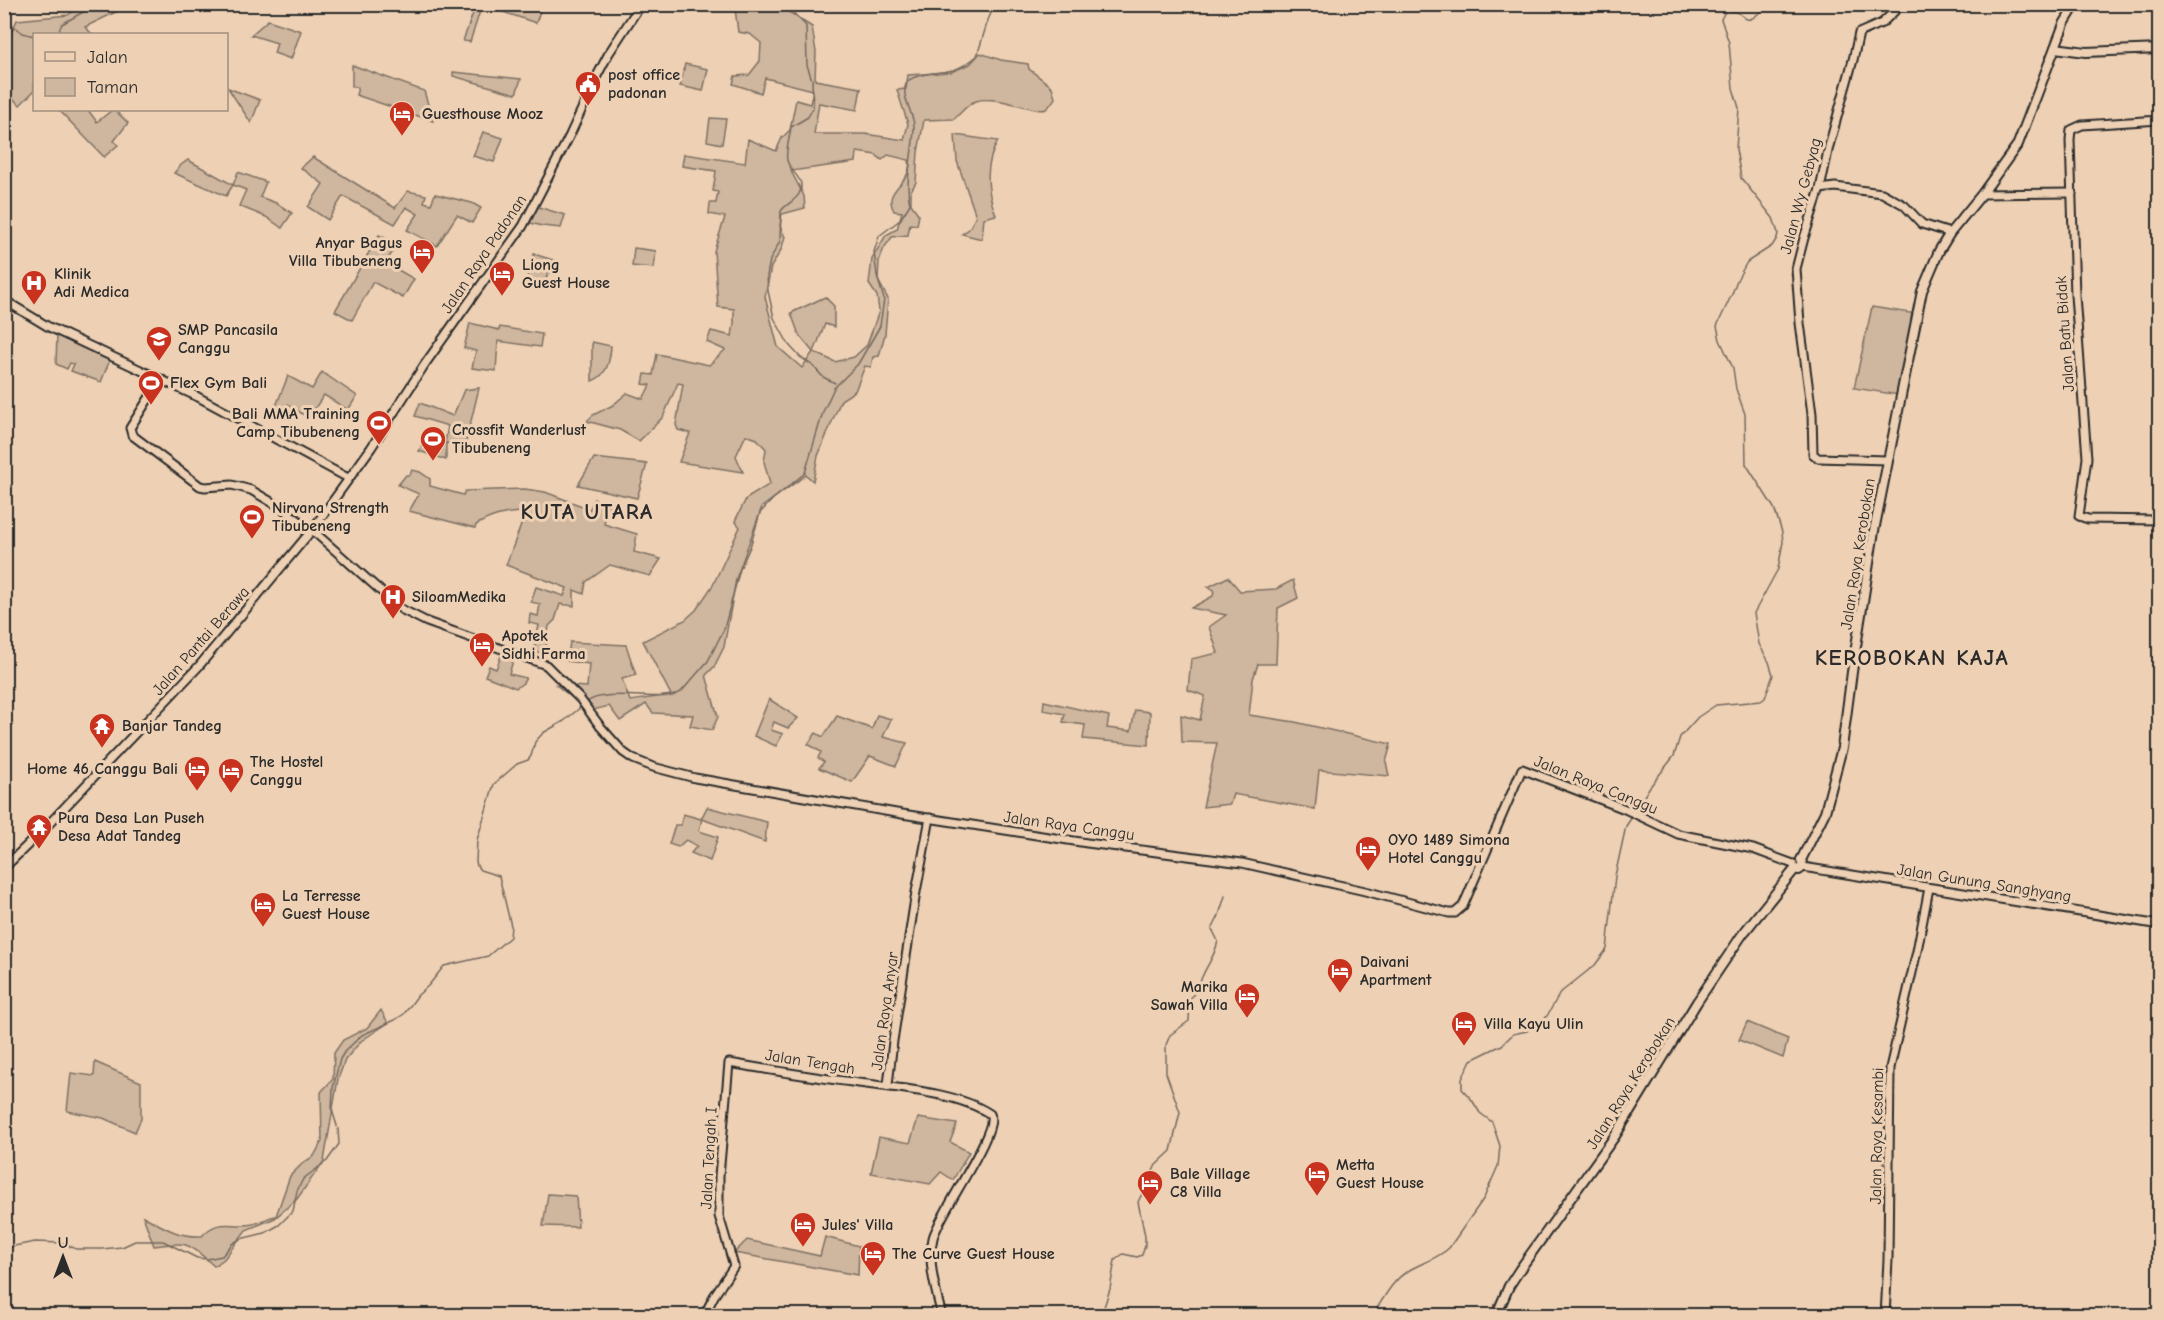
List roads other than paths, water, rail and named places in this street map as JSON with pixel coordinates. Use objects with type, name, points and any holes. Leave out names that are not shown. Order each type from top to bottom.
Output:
[{"type":"main road","name":"Jalan Raya Padonan","points":[[348,478],[371,448],[425,364],[525,221],[609,53],[641,4]]},
{"type":"main road","name":"Jalan Wy Gebyag","points":[[1887,460],[1818,458],[1813,454],[1812,405],[1800,323],[1796,268],[1820,189],[1858,33],[1882,23],[1902,4]]},
{"type":"main road","name":"Jalan Raya Kerobokan","points":[[1496,1316],[1520,1269],[1602,1157],[1697,1002],[1742,935],[1798,865],[1825,812],[1842,748],[1852,672],[1887,460],[1922,291],[1939,251],[1950,233],[2018,144],[2064,24],[2076,4]]},
{"type":"main road","points":[[2055,48],[2086,52],[2160,49]]},
{"type":"main road","name":"Jalan Batu Bidak","points":[[2160,120],[2074,127],[2071,130],[2070,140],[2075,296],[2087,458],[2078,511],[2081,517],[2088,519],[2160,520]]},
{"type":"main road","points":[[1822,179],[1835,187]]},
{"type":"main road","points":[[1820,189],[1835,187],[1876,191],[1889,195],[1904,205],[1922,224],[1950,233]]},
{"type":"main road","points":[[1982,194],[2072,193]]},
{"type":"main road","points":[[4,300],[46,326],[161,379],[348,478],[312,530]]},
{"type":"main road","name":"Jalan Raya Canggu","points":[[161,379],[130,428],[132,435],[200,486],[232,485],[251,490],[280,507],[312,530],[401,609],[427,622],[546,665],[565,682],[623,752],[653,767],[695,777],[930,818],[1087,843],[1242,863],[1365,891],[1452,914],[1458,912],[1462,906],[1522,769],[1624,809],[1678,834],[1753,849],[1798,865]]},
{"type":"main road","name":"Jalan Pantai Berawa","points":[[4,868],[199,666],[312,530]]},
{"type":"main road","name":"Jalan Raya Anyar","points":[[930,818],[904,967],[888,1085],[956,1101],[987,1112],[993,1118],[990,1130],[940,1218],[932,1240],[932,1262],[942,1316]]},
{"type":"main road","name":"Jalan Gunung Sanghyang","points":[[1798,865],[2160,925]]},
{"type":"main road","name":"Jalan Raya Kesambi","points":[[1885,1316],[1888,1267],[1890,1068],[1929,888]]},
{"type":"main road","name":"Jalan Tengah","points":[[729,1063],[831,1079],[888,1085]]},
{"type":"main road","name":"Jalan Tengah I","points":[[705,1316],[714,1296],[734,1266],[721,1225],[719,1205],[729,1063]]},
{"type":"waterway","points":[[58,33],[62,24],[97,4]]},
{"type":"waterway","points":[[785,4],[806,26],[807,65],[812,80],[813,108],[808,117],[791,127],[787,160],[800,180],[801,189],[799,194],[781,211],[780,241],[770,260],[767,276],[768,291],[774,318],[789,345],[823,377],[835,383]]},
{"type":"waterway","points":[[587,702],[594,698],[615,695],[672,696],[681,692],[708,661],[724,629],[740,569],[750,547],[760,513],[773,499],[805,473],[823,412],[834,388],[858,364],[880,326],[884,299],[877,276],[874,252],[879,236],[900,220],[910,204],[908,185],[914,126],[905,86],[912,78],[953,70],[977,56],[995,4]]},
{"type":"waterway","points":[[1636,810],[1649,788],[1674,756],[1680,737],[1698,717],[1716,705],[1761,701],[1765,698],[1773,675],[1759,644],[1754,613],[1778,569],[1783,542],[1782,532],[1774,508],[1746,464],[1745,414],[1736,389],[1733,368],[1720,340],[1717,326],[1747,262],[1772,246],[1778,233],[1773,218],[1741,178],[1736,149],[1739,108],[1733,88],[1729,43],[1721,19],[1726,10],[1734,11],[1746,19],[1753,18],[1769,4]]},
{"type":"waterway","points":[[4,29],[6,26],[15,27],[23,33],[33,36]]},
{"type":"waterway","points":[[4,1248],[35,1242],[63,1243],[76,1249],[102,1249],[122,1247],[135,1241],[163,1241],[197,1258],[207,1259],[222,1256],[232,1244],[240,1239],[265,1233],[279,1225],[293,1211],[297,1191],[303,1179],[327,1161],[339,1144],[338,1129],[332,1110],[333,1088],[340,1059],[345,1051],[362,1035],[404,1014],[444,966],[488,956],[510,937],[511,926],[499,876],[480,870],[476,861],[477,840],[494,784],[517,764],[528,760],[535,742],[543,733],[564,721],[581,707]]},
{"type":"waterway","points":[[1372,1316],[1388,1291],[1402,1275],[1449,1248],[1484,1198],[1498,1166],[1500,1146],[1492,1122],[1480,1113],[1462,1089],[1462,1079],[1471,1060],[1502,1045],[1513,1034],[1527,1031],[1547,1016],[1560,993],[1595,965],[1607,949],[1615,876],[1626,826],[1632,817]]},
{"type":"waterway","points":[[1101,1316],[1110,1289],[1115,1260],[1123,1254],[1137,1257],[1142,1255],[1145,1246],[1138,1202],[1156,1165],[1171,1151],[1180,1112],[1166,1073],[1166,1045],[1170,1035],[1189,1021],[1190,999],[1213,956],[1218,941],[1212,929],[1225,896]]},
{"type":"place","name":"post office padonan","points":[[588,107]]},
{"type":"place","name":"Guesthouse Mooz","points":[[402,137]]},
{"type":"place","name":"Anyar Bagus Villa Tibubeneng","points":[[422,275]]},
{"type":"place","name":"Liong Guest House","points":[[502,297]]},
{"type":"place","name":"Klinik Adi Medica","points":[[34,306]]},
{"type":"place","name":"SMP Pancasila Canggu","points":[[159,362]]},
{"type":"place","name":"Flex Gym Bali","points":[[151,406]]},
{"type":"place","name":"Bali MMA Training Camp Tibubeneng","points":[[379,446]]},
{"type":"place","name":"Crossfit Wanderlust Tibubeneng","points":[[433,462]]},
{"type":"place","name":"Nirvana Strength Tibubeneng","points":[[252,540]]},
{"type":"place","name":"SiloamMedika","points":[[393,620]]},
{"type":"place","name":"Apotek Sidhi Farma","points":[[482,668]]},
{"type":"place","name":"Banjar Tandeg","points":[[102,749]]},
{"type":"place","name":"Home 46 Canggu Bali","points":[[197,792]]},
{"type":"place","name":"The Hostel Canggu","points":[[231,794]]},
{"type":"place","name":"Pura Desa Lan Puseh Desa Adat Tandeg","points":[[39,850]]},
{"type":"place","name":"OYO 1489 Simona Hotel Canggu","points":[[1368,872]]},
{"type":"place","name":"La Terresse Guest House","points":[[263,928]]},
{"type":"place","name":"Daivani Apartment","points":[[1340,994]]},
{"type":"place","name":"Marika Sawah Villa","points":[[1247,1019]]},
{"type":"place","name":"Villa Kayu Ulin","points":[[1464,1047]]},
{"type":"place","name":"Metta Guest House","points":[[1317,1197]]},
{"type":"place","name":"Bale Village C8 Villa","points":[[1150,1206]]},
{"type":"place","name":"Jules' Villa","points":[[803,1248]]},
{"type":"place","name":"The Curve Guest House","points":[[873,1277]]},
{"type":"district","name":"KUTA UTARA","points":[[587,512]]},
{"type":"district","name":"KEROBOKAN KAJA","points":[[1912,658]]}]
